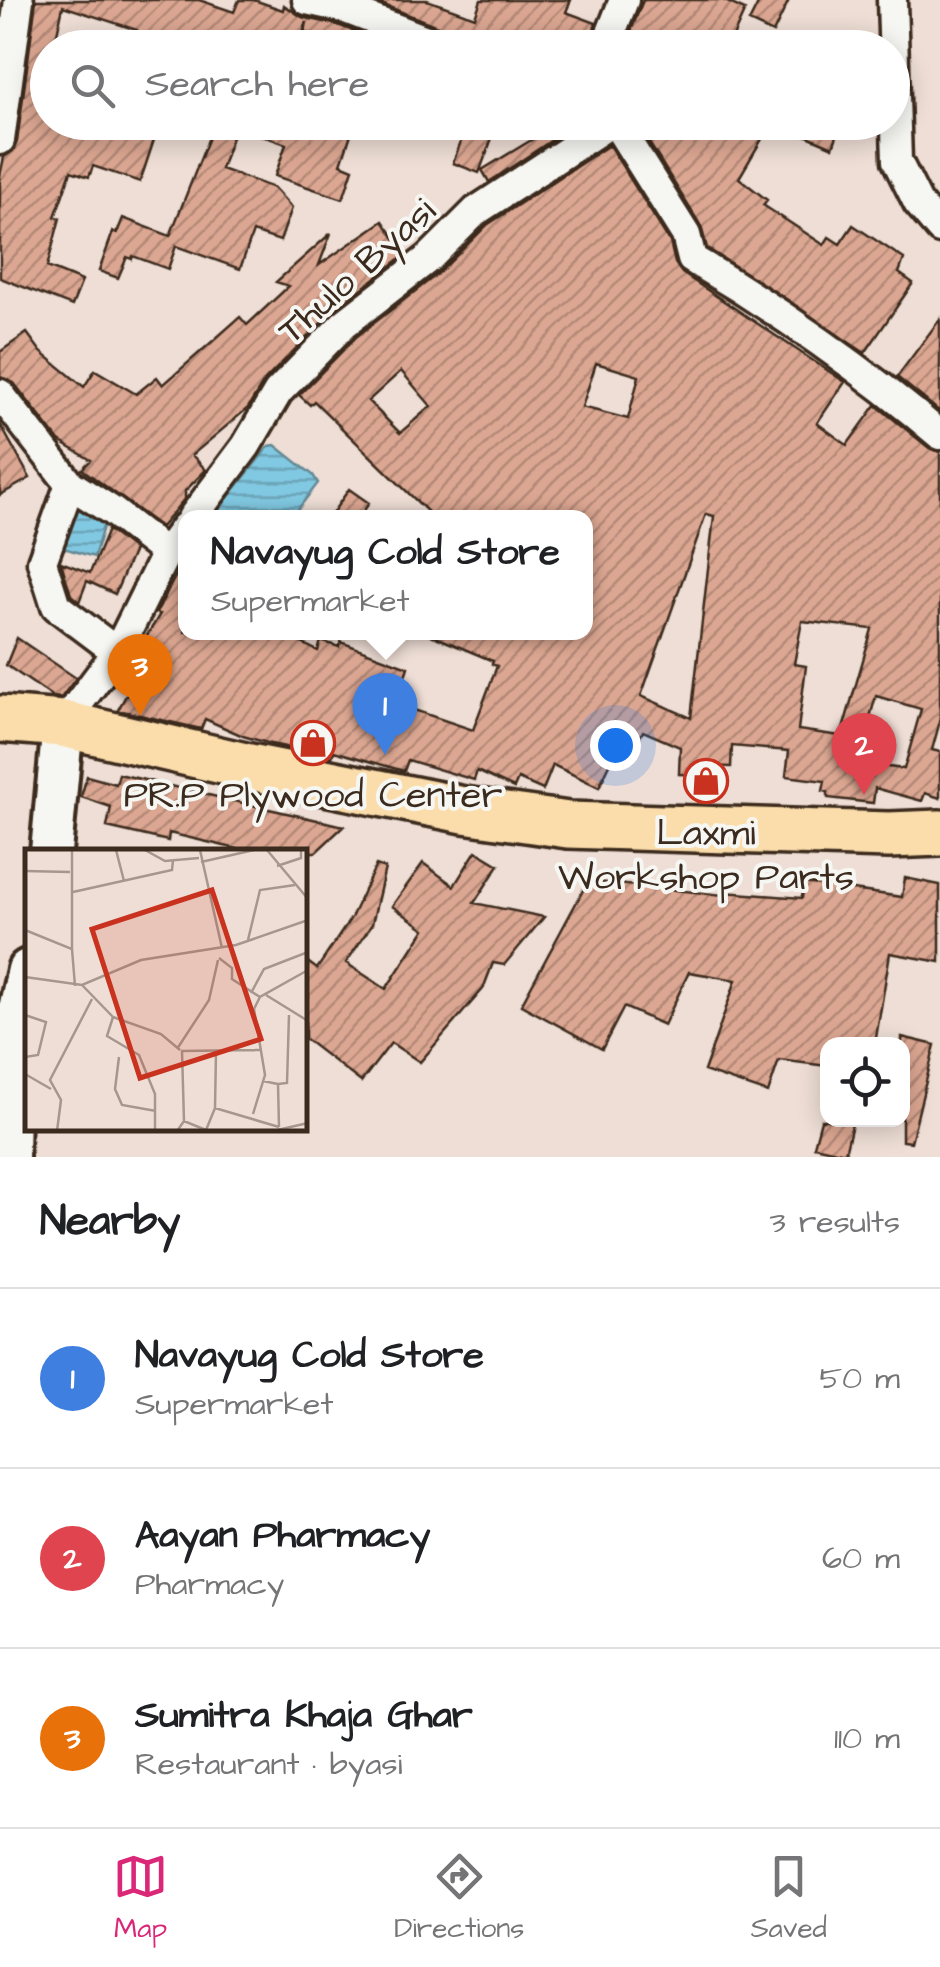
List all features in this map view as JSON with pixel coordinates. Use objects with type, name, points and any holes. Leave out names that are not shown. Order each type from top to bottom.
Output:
[{"type":"main road","points":[[0,719],[63,724],[464,810],[568,824],[889,836],[940,832]]},
{"type":"main road","points":[[51,849],[63,724]]},
{"type":"main road","points":[[8,1157],[10,1049],[25,983]]},
{"type":"street","points":[[0,140],[19,0]]},
{"type":"street","points":[[308,0],[344,4],[405,30]]},
{"type":"street","points":[[612,30],[624,0]]},
{"type":"street","points":[[892,0],[893,30]]},
{"type":"street","name":"Thulo Byasi","points":[[198,510],[246,446],[278,392],[344,324],[429,258],[476,211],[586,140]]},
{"type":"street","points":[[625,140],[686,235],[692,259],[804,332],[940,435]]},
{"type":"street","points":[[896,140],[897,161],[918,203],[940,229]]},
{"type":"street","points":[[0,394],[70,484],[166,553]]},
{"type":"street","points":[[70,484],[42,562],[56,606],[117,652]]},
{"type":"street","points":[[63,724],[117,652],[166,553],[178,537]]},
{"type":"water","points":[[275,445],[318,483],[297,510],[219,510],[269,446]]},
{"type":"water","points":[[73,503],[107,513],[94,557],[60,547]]},
{"type":"building","points":[[36,0],[199,0],[234,12],[239,0],[254,0],[283,10],[284,5],[302,17],[351,30],[305,30],[307,22],[304,30],[137,30],[63,6],[58,30],[32,30]]},
{"type":"building","points":[[371,0],[427,0],[475,17],[481,0],[571,0],[566,12],[596,23],[594,30],[448,30]]},
{"type":"building","points":[[643,0],[723,0],[745,10],[736,30],[631,30]]},
{"type":"building","points":[[760,0],[789,0],[774,30],[749,22]]},
{"type":"building","points":[[30,45],[30,140],[154,140],[140,182],[93,166],[89,177],[71,171],[55,217],[60,218],[47,267],[82,281],[72,306],[0,278],[0,176],[4,157],[17,142]]},
{"type":"building","points":[[208,140],[231,140],[221,169],[274,188],[292,208],[280,241],[253,232],[240,269],[176,246],[168,269],[133,256],[127,257],[118,278],[99,271],[113,232],[117,233],[123,218],[170,236]]},
{"type":"building","points":[[275,140],[349,140],[341,164],[353,169],[343,199],[275,176],[286,144]]},
{"type":"building","points":[[461,140],[491,140],[479,173],[453,163]]},
{"type":"building","points":[[531,140],[552,140],[489,182],[482,170]]},
{"type":"building","points":[[647,140],[761,140],[739,178],[767,200],[763,205],[824,245],[829,237],[840,244],[853,225],[904,259],[899,273],[913,283],[865,353],[707,248],[701,226]]},
{"type":"building","points":[[817,140],[836,140],[833,147]]},
{"type":"building","points":[[609,145],[670,242],[682,273],[845,382],[817,423],[847,445],[876,405],[929,448],[940,452],[940,721],[932,750],[940,752],[940,798],[925,793],[922,801],[875,788],[873,803],[828,798],[828,792],[823,791],[825,781],[786,776],[789,751],[732,746],[731,767],[706,766],[705,775],[679,774],[680,747],[643,731],[638,741],[624,735],[599,787],[553,765],[543,790],[518,779],[514,788],[477,771],[474,780],[408,760],[404,771],[334,751],[332,757],[271,744],[205,719],[201,729],[118,710],[141,668],[131,662],[160,614],[156,613],[178,571],[178,640],[295,640],[318,651],[321,641],[339,647],[341,642],[408,667],[396,704],[473,730],[497,666],[443,640],[593,640],[593,510],[426,510],[314,401],[310,405],[299,395],[356,337],[440,272],[487,225]],"holes":[[[596,363],[639,376],[628,419],[582,407]],[[401,371],[431,406],[400,433],[368,401]],[[706,514],[714,516],[691,718],[641,696]],[[802,621],[872,629],[841,736],[798,730],[806,666],[794,664]],[[876,696],[921,709],[904,769],[857,763]]]},
{"type":"building","points":[[383,221],[406,254],[332,312],[265,380],[248,408],[192,455],[206,470],[185,491],[185,498],[161,527],[82,469],[91,460],[59,441],[14,383],[0,377],[0,352],[27,333],[41,352],[84,387],[95,370],[136,394],[157,377],[163,385],[240,317],[247,325],[289,286],[276,282],[331,233],[319,265]]},
{"type":"building","points":[[940,319],[940,412],[897,377]]},
{"type":"building","points":[[0,424],[30,478],[0,495]]},
{"type":"building","points":[[349,489],[369,503],[364,510],[335,510]]},
{"type":"building","points":[[108,530],[134,550],[115,594],[87,581],[79,602],[71,595],[61,562],[90,573]]},
{"type":"building","points":[[17,638],[76,678],[61,698],[53,697],[6,665]]},
{"type":"building","points":[[119,774],[344,826],[316,852],[237,849],[169,833],[168,841],[107,827],[111,807],[81,797],[87,776],[116,784]]},
{"type":"building","points":[[476,851],[499,865],[474,903],[544,917],[504,965],[493,963],[483,989],[420,1062],[391,1043],[361,1082],[308,1041],[308,962],[317,969],[351,918],[376,865],[385,868],[372,924],[346,963],[386,989],[425,929],[392,906],[423,863],[454,886]]},
{"type":"building","points":[[905,878],[940,885],[940,962],[890,953],[876,1037],[820,1037],[820,1065],[779,1060],[768,1093],[704,1071],[736,980],[689,972],[664,1025],[624,1007],[602,1049],[521,1005],[588,881],[723,895],[724,892],[802,898],[804,883],[902,897]]},
{"type":"building","points":[[910,1039],[935,1045],[911,1142],[902,1141],[902,1127],[910,1127]]},
{"type":"building","points":[[820,1124],[820,1127],[851,1127],[845,1153],[814,1146]]},
{"type":"place","name":"Sumitra Khaja Ghar","points":[[140,716]]},
{"type":"place","name":"PR.P Plywood Center","points":[[313,743]]},
{"type":"place","name":"Navayug Cold Store","points":[[385,755]]},
{"type":"place","name":"Laxmi Workshop Parts","points":[[706,781]]},
{"type":"place","name":"Aayan Pharmacy","points":[[864,795]]}]
